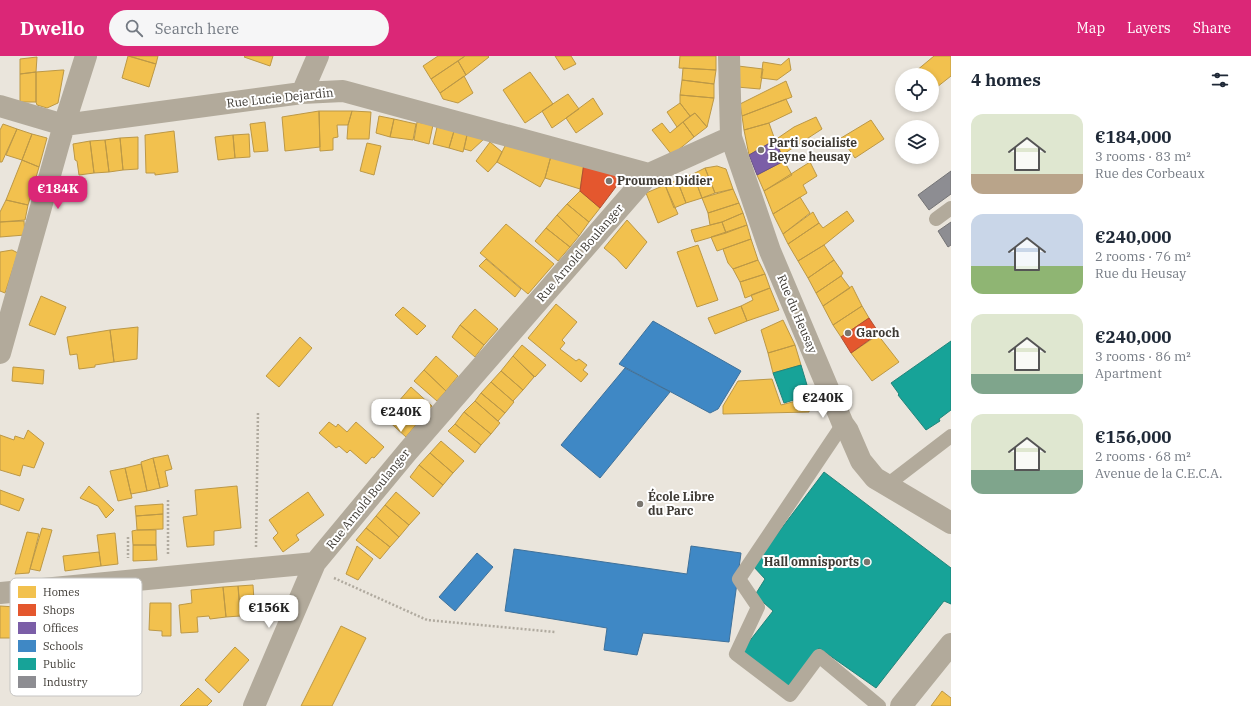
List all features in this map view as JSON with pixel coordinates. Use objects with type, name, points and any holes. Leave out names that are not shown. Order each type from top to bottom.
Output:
[{"type":"street","points":[[0,353],[64,125],[86,56]]},
{"type":"street","points":[[302,93],[318,56]]},
{"type":"street","name":"Rue du Heusay","points":[[730,56],[731,137],[770,251],[843,424],[848,431],[861,461],[874,478],[951,523]]},
{"type":"street","name":"Rue Lucie Dejardin","points":[[0,106],[64,125],[302,93],[343,91],[649,174]]},
{"type":"street","name":"Rue Arnold Boulanger","points":[[254,706],[314,566],[408,451],[649,174],[731,137]]},
{"type":"street","points":[[142,580],[256,569],[314,566]]},
{"type":"street","points":[[0,593],[10,592]]},
{"type":"street","points":[[901,706],[951,644]]},
{"type":"lane","points":[[936,219],[951,208]]},
{"type":"lane","points":[[843,424],[739,579],[758,607],[736,654],[790,695],[819,656],[879,706]]},
{"type":"lane","points":[[887,486],[951,436]]},
{"type":"path","points":[[256,569],[258,411]]},
{"type":"path","points":[[168,500],[169,577]]},
{"type":"path","points":[[314,566],[427,620],[555,632]]},
{"type":"building: Homes","points":[[128,56],[156,64],[149,87],[122,78]]},
{"type":"building: Homes","points":[[129,56],[158,56],[156,64]]},
{"type":"building: Homes","points":[[273,56],[270,66],[244,57]]},
{"type":"building: Homes","points":[[438,56],[465,56],[431,79],[423,66]]},
{"type":"building: Homes","points":[[465,56],[489,57],[466,75],[458,61]]},
{"type":"building: Homes","points":[[555,56],[571,56],[576,64],[564,70]]},
{"type":"building: Homes","points":[[680,56],[716,56],[716,70],[679,68]]},
{"type":"building: Homes","points":[[934,56],[951,56],[951,76],[939,85],[939,68],[920,68]]},
{"type":"building: Homes","points":[[37,57],[36,72],[20,74],[20,59]]},
{"type":"building: Homes","points":[[789,58],[791,70],[777,80],[761,78],[763,62],[781,65]]},
{"type":"building: Homes","points":[[458,61],[466,75],[440,93],[431,79]]},
{"type":"building: Homes","points":[[738,66],[763,69],[760,89],[737,87]]},
{"type":"building: Homes","points":[[683,68],[716,70],[714,84],[682,80]]},
{"type":"building: Homes","points":[[64,70],[58,103],[47,108],[37,105],[36,72]]},
{"type":"building: Homes","points":[[36,72],[36,102],[20,102],[20,74]]},
{"type":"building: Homes","points":[[530,72],[553,104],[525,123],[503,90]]},
{"type":"building: Homes","points":[[464,76],[473,93],[458,103],[443,99],[440,93]]},
{"type":"building: Homes","points":[[682,80],[714,84],[714,98],[680,95]]},
{"type":"building: Homes","points":[[786,81],[792,97],[742,116],[740,104]]},
{"type":"building: Homes","points":[[568,94],[579,109],[552,128],[542,111]]},
{"type":"building: Homes","points":[[680,95],[714,98],[707,127],[695,113],[690,116],[680,103]]},
{"type":"building: Homes","points":[[593,98],[603,114],[576,133],[566,118]]},
{"type":"building: Homes","points":[[786,99],[792,112],[769,123],[744,130],[742,116]]},
{"type":"building: Homes","points":[[680,103],[690,116],[677,127],[667,112]]},
{"type":"building: Homes","points":[[319,111],[320,147],[285,151],[282,117]]},
{"type":"building: Homes","points":[[319,111],[352,111],[348,125],[337,125],[338,137],[333,138],[333,150],[320,151]]},
{"type":"building: Homes","points":[[352,111],[371,112],[369,139],[347,139],[348,125]]},
{"type":"building: Homes","points":[[695,113],[707,127],[694,137],[683,122]]},
{"type":"building: Homes","points":[[379,116],[394,119],[390,137],[376,133]]},
{"type":"building: Homes","points":[[816,117],[822,129],[782,155],[775,140],[794,127]]},
{"type":"building: Homes","points":[[394,119],[416,124],[413,140],[390,137]]},
{"type":"building: Homes","points":[[871,120],[884,139],[855,158],[841,138]]},
{"type":"building: Homes","points":[[265,122],[268,151],[254,152],[250,124]]},
{"type":"building: Homes","points":[[417,122],[433,125],[429,144],[414,140]]},
{"type":"building: Homes","points":[[683,122],[694,137],[672,155],[652,130],[662,123],[670,133]]},
{"type":"building: Homes","points":[[769,123],[775,140],[749,155],[744,130]]},
{"type":"building: Homes","points":[[3,124],[17,129],[2,162],[0,162],[0,130]]},
{"type":"building: Homes","points":[[437,127],[454,131],[449,148],[433,144]]},
{"type":"building: Homes","points":[[17,129],[32,134],[22,160],[6,155]]},
{"type":"building: Homes","points":[[174,131],[178,172],[155,175],[155,173],[146,173],[145,135]]},
{"type":"building: Homes","points":[[454,131],[467,135],[463,152],[449,148]]},
{"type":"building: Homes","points":[[32,134],[47,138],[39,167],[22,160]]},
{"type":"building: Homes","points":[[249,134],[250,157],[235,158],[233,135]]},
{"type":"building: Homes","points":[[233,135],[235,158],[218,160],[215,137]]},
{"type":"building: Homes","points":[[467,135],[484,139],[471,151],[464,149]]},
{"type":"building: Homes","points":[[138,137],[138,169],[123,170],[120,138]]},
{"type":"building: Homes","points":[[120,138],[123,170],[109,172],[105,140]]},
{"type":"building: Homes","points":[[105,140],[109,172],[94,173],[90,141]]},
{"type":"building: Homes","points":[[90,141],[94,173],[79,175],[73,144]]},
{"type":"building: Homes","points":[[490,142],[502,152],[497,162],[488,172],[476,161]]},
{"type":"building: Homes","points":[[507,142],[551,156],[545,178],[540,187],[497,162]]},
{"type":"building: Homes","points":[[367,143],[381,146],[374,175],[360,171]]},
{"type":"building: Homes","points":[[551,156],[584,163],[580,189],[545,178]]},
{"type":"building: Homes","points":[[22,160],[39,167],[28,205],[6,200]]},
{"type":"building: Homes","points":[[784,161],[792,175],[764,191],[757,175]]},
{"type":"building: Homes","points":[[810,162],[817,176],[803,185],[807,193],[773,214],[764,191]]},
{"type":"building: Homes","points":[[717,166],[726,169],[733,189],[715,193],[705,168]]},
{"type":"building: Homes","points":[[705,168],[715,193],[702,198],[693,174]]},
{"type":"building: Homes","points":[[693,174],[702,198],[686,203],[677,180]]},
{"type":"building: Homes","points":[[677,180],[686,203],[674,208],[665,185]]},
{"type":"building: Homes","points":[[665,185],[678,214],[658,223],[646,193]]},
{"type":"building: Homes","points":[[733,189],[739,203],[708,213],[702,198]]},
{"type":"building: Homes","points":[[580,191],[600,208],[589,222],[567,204]]},
{"type":"building: Homes","points":[[800,197],[810,213],[783,234],[773,214]]},
{"type":"building: Homes","points":[[6,200],[28,205],[25,220],[0,222],[0,212]]},
{"type":"building: Homes","points":[[739,203],[743,213],[722,222],[710,225],[708,213]]},
{"type":"building: Homes","points":[[567,204],[589,222],[579,236],[557,215]]},
{"type":"building: Homes","points":[[847,211],[854,221],[824,245],[798,261],[788,244],[819,223],[823,228]]},
{"type":"building: Homes","points":[[813,212],[819,223],[788,244],[783,234]]},
{"type":"building: Homes","points":[[743,213],[747,225],[726,233],[722,222]]},
{"type":"building: Homes","points":[[557,215],[579,236],[570,247],[546,228]]},
{"type":"building: Homes","points":[[627,220],[647,242],[626,269],[604,248]]},
{"type":"building: Homes","points":[[24,221],[25,235],[0,237],[0,222]]},
{"type":"building: Homes","points":[[722,222],[726,233],[695,242],[691,230]]},
{"type":"building: Homes","points":[[506,224],[554,264],[528,294],[480,253]]},
{"type":"building: Homes","points":[[747,225],[751,239],[717,251],[711,237]]},
{"type":"building: Homes","points":[[546,228],[570,247],[558,261],[535,241]]},
{"type":"building: Homes","points":[[751,239],[758,260],[733,269],[728,263],[723,249]]},
{"type":"building: Homes","points":[[698,245],[718,300],[697,307],[677,252]]},
{"type":"building: Homes","points":[[824,245],[834,260],[808,278],[798,261]]},
{"type":"building: Homes","points":[[12,250],[18,253],[5,293],[0,291],[0,252]]},
{"type":"building: Homes","points":[[486,259],[521,289],[515,297],[479,266]]},
{"type":"building: Homes","points":[[758,260],[765,274],[740,282],[733,269]]},
{"type":"building: Homes","points":[[834,260],[843,273],[841,276],[816,293],[808,278]]},
{"type":"building: Homes","points":[[765,274],[770,288],[745,298],[740,282]]},
{"type":"building: Homes","points":[[841,276],[850,288],[823,306],[816,293]]},
{"type":"building: Homes","points":[[852,286],[862,306],[833,325],[823,306]]},
{"type":"building: Homes","points":[[770,288],[779,310],[747,321],[741,306],[753,300],[751,295]]},
{"type":"building: Homes","points":[[41,296],[66,307],[55,335],[29,325]]},
{"type":"building: Homes","points":[[556,304],[577,322],[562,340],[565,343],[560,349],[576,361],[579,359],[587,365],[583,370],[588,374],[581,382],[528,338]]},
{"type":"building: Homes","points":[[741,306],[747,321],[715,334],[708,318]]},
{"type":"building: Homes","points":[[862,306],[869,318],[841,337],[833,325]]},
{"type":"building: Homes","points":[[403,307],[426,326],[417,335],[395,315]]},
{"type":"building: Homes","points":[[475,309],[498,329],[484,345],[460,325]]},
{"type":"building: Homes","points":[[783,320],[795,345],[768,353],[761,330]]},
{"type":"building: Homes","points":[[460,325],[484,345],[475,357],[452,337]]},
{"type":"building: Homes","points":[[138,327],[137,359],[114,362],[110,330]]},
{"type":"building: Homes","points":[[110,330],[114,362],[79,369],[77,354],[70,355],[67,337]]},
{"type":"building: Homes","points":[[878,335],[899,362],[872,381],[851,353]]},
{"type":"building: Homes","points":[[300,337],[312,348],[279,387],[266,376]]},
{"type":"building: Homes","points":[[522,345],[546,365],[535,377],[513,356]]},
{"type":"building: Homes","points":[[795,345],[801,365],[773,373],[768,353]]},
{"type":"building: Homes","points":[[436,356],[458,376],[446,391],[424,370]]},
{"type":"building: Homes","points":[[513,356],[534,377],[523,390],[501,371]]},
{"type":"building: Homes","points":[[13,367],[44,370],[43,384],[12,381]]},
{"type":"building: Homes","points":[[424,370],[446,391],[437,401],[414,381]]},
{"type":"building: Homes","points":[[501,371],[523,390],[513,401],[491,382]]},
{"type":"building: Homes","points":[[772,379],[781,405],[811,397],[809,412],[723,414],[723,406],[738,381]]},
{"type":"building: Homes","points":[[491,382],[514,402],[505,413],[481,393]]},
{"type":"building: Homes","points":[[411,387],[432,406],[419,421],[398,402]]},
{"type":"building: Homes","points":[[481,393],[505,413],[498,421],[475,401]]},
{"type":"building: Homes","points":[[475,401],[500,423],[491,434],[464,412]]},
{"type":"building: Homes","points":[[398,402],[419,421],[406,437],[384,417]]},
{"type":"building: Homes","points":[[464,412],[491,434],[481,445],[455,424]]},
{"type":"building: Homes","points":[[329,422],[336,427],[338,424],[347,432],[356,422],[384,447],[366,464],[350,450],[347,453],[339,446],[336,448],[319,433]]},
{"type":"building: Homes","points":[[455,424],[481,445],[475,453],[448,431]]},
{"type":"building: Homes","points":[[28,430],[44,443],[34,468],[23,465],[20,476],[0,470],[0,435],[14,440],[15,436],[24,439]]},
{"type":"building: Homes","points":[[441,441],[464,461],[453,473],[430,453]]},
{"type":"building: Homes","points":[[430,453],[453,473],[443,485],[419,465]]},
{"type":"building: Homes","points":[[168,455],[172,469],[165,471],[168,486],[160,488],[153,458]]},
{"type":"building: Homes","points":[[153,458],[160,488],[147,491],[141,462]]},
{"type":"building: Homes","points":[[141,464],[147,491],[131,494],[125,468]]},
{"type":"building: Homes","points":[[419,465],[443,485],[433,497],[410,477]]},
{"type":"building: Homes","points":[[125,468],[132,498],[118,501],[110,471]]},
{"type":"building: Homes","points":[[89,486],[114,510],[106,518],[98,506],[80,498]]},
{"type":"building: Homes","points":[[237,486],[241,528],[214,531],[214,545],[187,547],[183,517],[197,515],[195,490]]},
{"type":"building: Homes","points":[[0,490],[24,499],[19,511],[0,504]]},
{"type":"building: Homes","points":[[308,492],[324,515],[296,535],[299,540],[283,552],[273,538],[278,533],[269,520]]},
{"type":"building: Homes","points":[[396,492],[420,513],[409,525],[385,505]]},
{"type":"building: Homes","points":[[163,504],[163,514],[136,516],[135,506]]},
{"type":"building: Homes","points":[[385,505],[409,525],[399,537],[376,516]]},
{"type":"building: Homes","points":[[163,514],[163,529],[137,530],[136,516]]},
{"type":"building: Homes","points":[[376,516],[399,537],[390,547],[366,528]]},
{"type":"building: Homes","points":[[42,528],[52,530],[40,571],[30,569]]},
{"type":"building: Homes","points":[[366,528],[390,547],[380,559],[356,540]]},
{"type":"building: Homes","points":[[156,530],[156,545],[133,545],[132,531]]},
{"type":"building: Homes","points":[[27,532],[39,534],[29,573],[15,574]]},
{"type":"building: Homes","points":[[115,533],[118,564],[101,566],[97,535]]},
{"type":"building: Homes","points":[[133,545],[156,545],[157,560],[133,561]]},
{"type":"building: Homes","points":[[357,546],[373,559],[358,580],[346,574]]},
{"type":"building: Homes","points":[[99,552],[101,566],[65,571],[63,556]]},
{"type":"building: Homes","points":[[253,585],[255,616],[241,617],[238,586]]},
{"type":"building: Homes","points":[[238,586],[240,616],[226,617],[223,587]]},
{"type":"building: Homes","points":[[223,587],[226,617],[210,619],[209,616],[197,617],[198,632],[181,633],[179,605],[192,603],[191,590]]},
{"type":"building: Homes","points":[[150,603],[171,603],[171,636],[162,636],[162,631],[149,630]]},
{"type":"building: Homes","points":[[0,606],[10,607],[10,638],[0,638]]},
{"type":"building: Homes","points":[[341,626],[366,638],[332,706],[301,706]]},
{"type":"building: Homes","points":[[235,647],[249,660],[219,693],[205,680]]},
{"type":"building: Homes","points":[[198,688],[212,701],[207,706],[180,706]]},
{"type":"building: Homes","points":[[942,691],[951,698],[951,706],[931,706]]},
{"type":"building: Shops","points":[[584,163],[615,173],[618,184],[600,208],[580,191]]},
{"type":"building: Shops","points":[[869,318],[879,333],[851,353],[841,337]]},
{"type":"building: Offices","points":[[775,140],[784,161],[757,175],[749,155]]},
{"type":"building: Schools","points":[[653,321],[741,371],[718,409],[710,413],[619,364]]},
{"type":"building: Schools","points":[[625,368],[670,392],[600,478],[561,445]]},
{"type":"building: Schools","points":[[691,546],[741,553],[729,642],[643,633],[637,655],[604,650],[607,628],[505,611],[514,549],[687,574]]},
{"type":"building: Schools","points":[[477,553],[493,567],[455,611],[439,597]]},
{"type":"building: Public","points":[[951,341],[951,410],[939,419],[940,421],[926,430],[898,395],[899,394],[891,383]]},
{"type":"building: Public","points":[[801,365],[810,395],[784,403],[773,373]]},
{"type":"building: Public","points":[[824,472],[951,568],[951,604],[944,601],[876,688],[819,648],[787,688],[741,652],[773,611],[755,595],[765,579],[753,566]]},
{"type":"building: Industry","points":[[951,171],[951,194],[929,210],[918,195]]},
{"type":"building: Industry","points":[[951,222],[951,245],[948,247],[938,231]]},
{"type":"place","name":"Parti socialiste Beyne heusay","points":[[761,150]]},
{"type":"place","name":"Proumen Didier","points":[[609,181]]},
{"type":"place","name":"Garoch","points":[[848,333]]},
{"type":"place","name":"École Libre du Parc","points":[[640,504]]},
{"type":"place","name":"Hall omnisports","points":[[867,562]]}]
